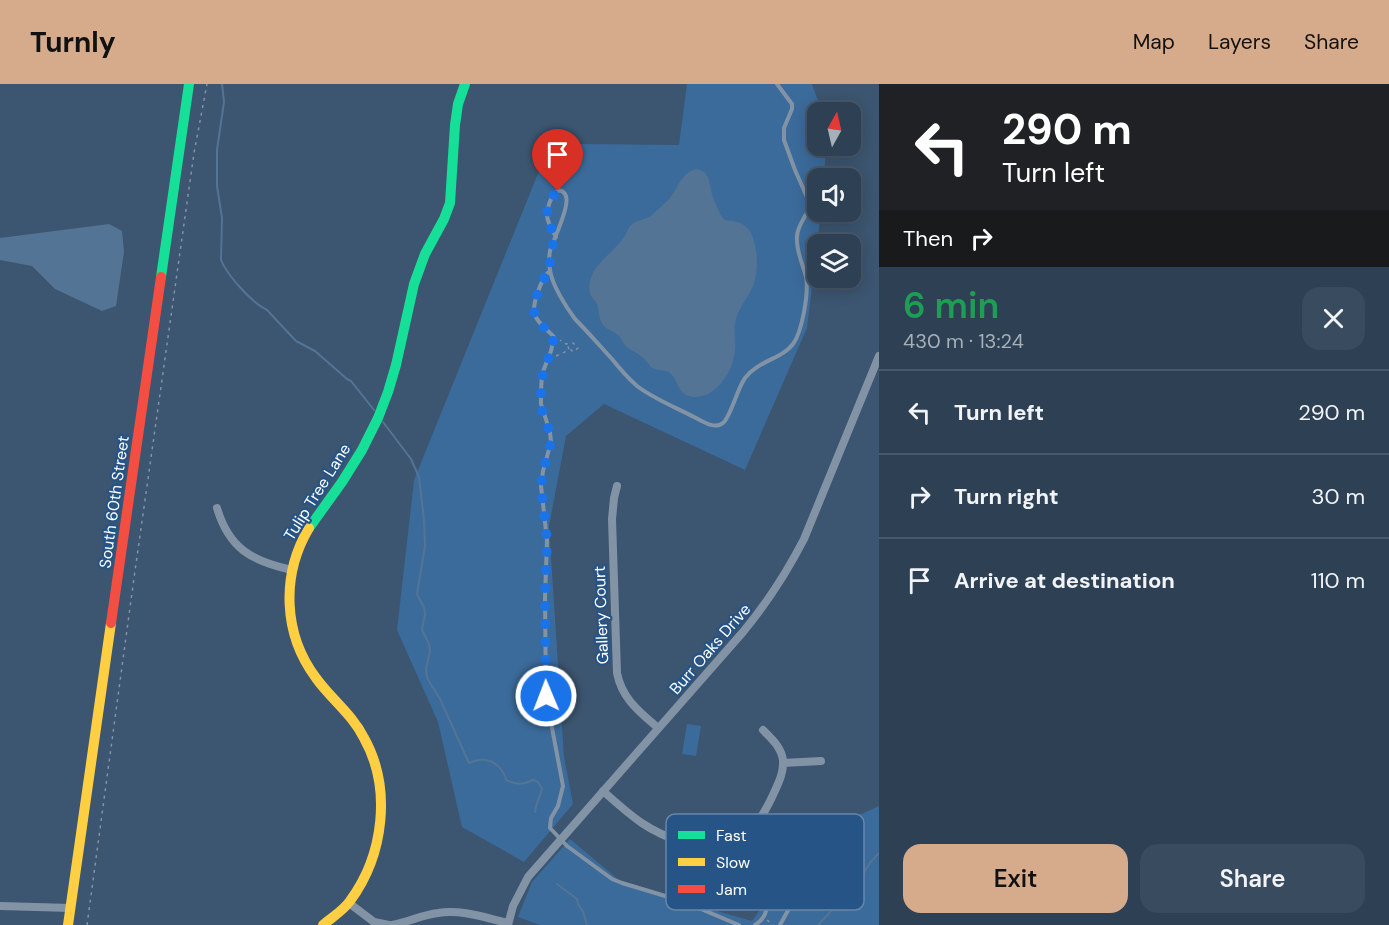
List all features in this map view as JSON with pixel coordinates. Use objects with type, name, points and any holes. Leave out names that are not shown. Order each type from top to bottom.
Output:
[{"type":"street","name":"South 60th Street","points":[[68,925],[189,84]]},
{"type":"street","name":"Tulip Tree Lane","points":[[323,925],[349,903],[369,869],[380,834],[381,799],[375,764],[362,733],[347,712],[315,678],[299,651],[289,612],[289,587],[296,554],[303,538],[366,441],[387,396],[395,372],[406,315],[416,280],[429,246],[446,217],[449,206],[452,192],[454,123],[465,84]]},
{"type":"street","name":"Burr Oaks Drive","points":[[508,924],[516,899],[528,877],[761,611],[792,563],[879,356]]},
{"type":"street","name":"Gallery Court","points":[[617,486],[612,519],[617,674],[628,701],[658,728]]},
{"type":"street","points":[[217,508],[226,531],[242,550],[263,563],[292,570]]},
{"type":"street","points":[[763,730],[779,748],[783,763],[780,780],[763,814]]},
{"type":"street","points":[[783,763],[821,761]]},
{"type":"street","points":[[603,791],[641,823],[666,836]]},
{"type":"street","points":[[349,903],[375,922],[391,925],[429,915],[452,912],[508,924]]},
{"type":"street","points":[[0,906],[71,908]]},
{"type":"lane","points":[[556,237],[549,223],[547,212],[552,197],[558,191],[567,197],[567,203],[556,237],[550,252],[550,271],[563,302],[575,319],[636,385],[712,425],[724,422],[738,390],[750,372],[786,351],[796,341],[806,297],[806,277],[798,252],[797,234],[810,204],[784,140],[784,128],[792,104],[777,84]]},
{"type":"lane","points":[[550,271],[546,273],[543,280],[534,310],[538,320],[554,337],[543,374],[541,390],[543,415],[550,432],[551,442],[541,486],[547,540],[546,696],[563,786],[558,806],[551,818],[550,828],[584,860],[612,879],[666,896]]},
{"type":"lane","points":[[703,910],[739,925]]},
{"type":"lane","points":[[755,925],[763,919],[766,910]]},
{"type":"lane","points":[[780,925],[788,910]]},
{"type":"path","points":[[87,925],[194,153],[207,84]]},
{"type":"path","points":[[549,357],[569,350],[568,346],[573,352],[578,348],[573,342],[566,345],[554,337]]},
{"type":"shaded area","points":[[687,84],[812,84],[818,102],[807,102],[807,156],[825,156],[825,168],[807,168],[807,222],[820,222],[818,234],[807,234],[807,288],[812,288],[807,328],[745,470],[604,404],[566,436],[549,526],[564,757],[573,804],[524,862],[462,827],[438,722],[397,630],[414,480],[539,171],[578,144],[679,145]]},
{"type":"shaded area","points":[[698,169],[708,177],[713,197],[723,218],[741,223],[751,234],[757,264],[753,286],[736,319],[735,350],[731,366],[716,388],[709,393],[693,397],[684,394],[670,373],[651,367],[645,359],[626,346],[619,336],[604,326],[597,304],[591,295],[589,284],[595,270],[617,246],[628,228],[652,215],[669,199],[687,174]]},
{"type":"shaded area","points":[[109,224],[122,231],[124,252],[116,306],[102,311],[55,289],[32,266],[0,260],[0,238]]},
{"type":"shaded area","points":[[687,724],[701,726],[696,756],[682,754]]},
{"type":"shaded area","points":[[879,806],[879,925],[540,925],[518,917],[532,882],[570,839],[619,880],[666,896],[666,910],[714,910],[752,921],[760,910],[864,910],[864,814],[861,814]]},
{"type":"waterway","points":[[222,84],[224,102],[217,150],[217,186],[222,218],[221,260],[247,295],[267,310],[296,341],[315,351],[351,381],[374,410]]},
{"type":"waterway","points":[[383,422],[411,459],[419,477],[425,546],[417,594],[424,608],[422,630],[430,651],[426,669],[427,678],[440,699],[469,763],[479,760],[492,762],[503,773],[506,780],[513,783],[520,784],[533,780],[538,782],[542,789],[535,812]]},
{"type":"waterway","points":[[864,873],[879,853]]},
{"type":"waterway","points":[[557,884],[577,899],[587,925]]},
{"type":"waterway","points":[[818,925],[832,910]]},
{"type":"traffic: fast","points":[[161,277],[189,84]]},
{"type":"traffic: fast","points":[[309,528],[362,450],[388,392],[414,284],[425,254],[450,203],[455,125],[458,104],[465,84]]},
{"type":"traffic: slow","points":[[309,528],[300,546],[290,585],[292,624],[297,643],[316,678],[354,721],[364,738],[373,757],[381,799],[377,842],[362,883],[347,905],[323,925]]},
{"type":"traffic: slow","points":[[68,925],[111,623]]},
{"type":"traffic: jam","points":[[111,623],[161,277]]},
{"type":"route","points":[[546,696],[547,540],[541,486],[551,442],[550,432],[543,415],[541,390],[543,374],[554,337],[538,320],[534,310],[543,280],[546,273],[550,271],[550,252],[556,237],[549,223],[547,212],[552,197],[558,191]]}]
